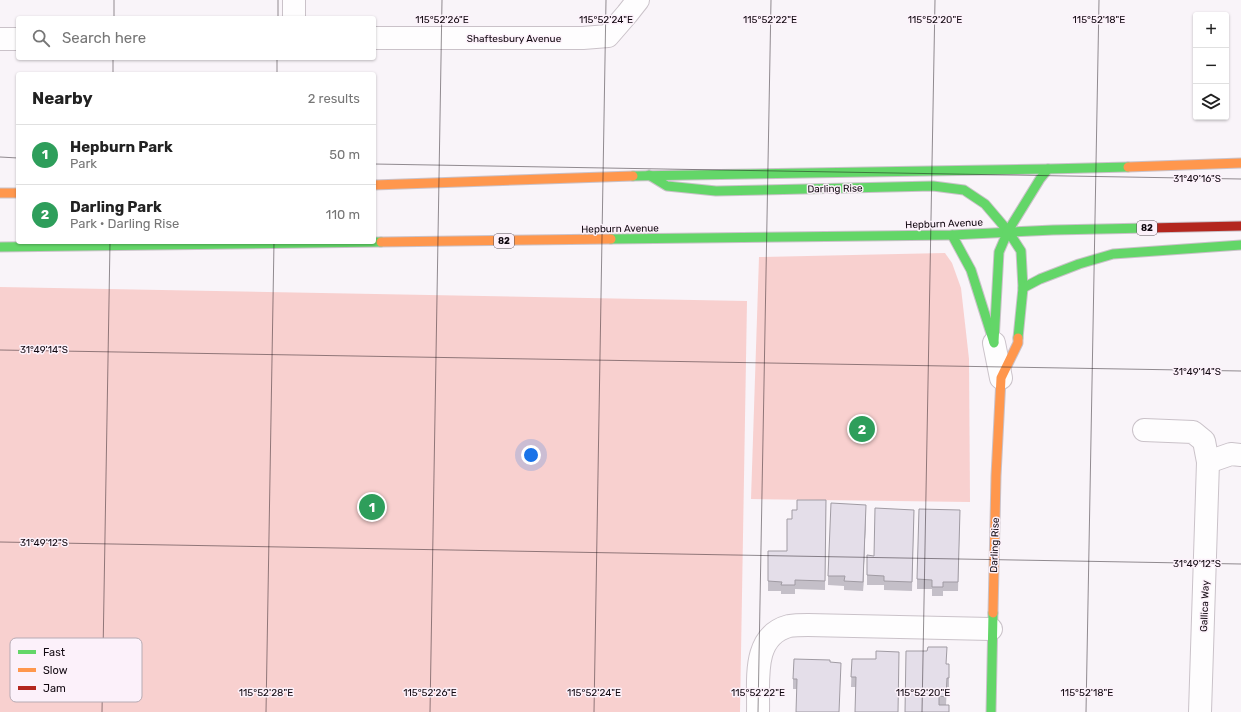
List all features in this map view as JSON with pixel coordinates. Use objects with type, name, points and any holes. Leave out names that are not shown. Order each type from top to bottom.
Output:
[{"type":"main road","points":[[376,185],[649,175],[1048,169],[1241,163]]},
{"type":"main road","name":"Darling Rise","points":[[994,343],[999,252],[1008,231],[1040,179],[1048,169]]},
{"type":"main road","name":"Darling Rise","points":[[649,175],[667,186],[716,191],[933,186],[964,190],[985,204],[1008,231],[1021,251],[1023,288],[1018,343],[1001,378],[996,476],[991,712]]},
{"type":"main road","points":[[0,193],[16,193]]},
{"type":"main road","name":"Hepburn Avenue","points":[[376,242],[952,235],[1008,231],[1241,226]]},
{"type":"main road","points":[[952,235],[972,270],[994,343]]},
{"type":"main road","name":"Hepburn Avenue","points":[[0,247],[238,244]]},
{"type":"main road","points":[[1023,288],[1040,279],[1079,264],[1113,254],[1241,245]]},
{"type":"street","points":[[294,0],[294,16]]},
{"type":"street","name":"Shaftesbury Avenue","points":[[376,38],[583,38],[608,36],[638,0]]},
{"type":"street","points":[[0,39],[16,39]]},
{"type":"street","name":"Darling Rise","points":[[994,343],[1001,378]]},
{"type":"street","name":"Gallica Way","points":[[1144,430],[1193,432],[1204,441],[1208,462],[1200,712]]},
{"type":"street","points":[[1208,462],[1231,454],[1241,455]]},
{"type":"street","points":[[758,712],[759,658],[765,643],[776,632],[790,626],[808,625],[992,629]]},
{"type":"shaded area","points":[[945,253],[952,263],[961,288],[969,359],[970,502],[751,499],[759,257]]},
{"type":"shaded area","points":[[0,287],[747,301],[740,712],[0,712]]},
{"type":"building","points":[[797,500],[826,500],[825,581],[795,580],[795,585],[781,585],[782,582],[768,581],[768,551],[787,551],[787,519],[792,519],[792,510],[797,510]]},
{"type":"building","points":[[831,503],[866,505],[863,582],[844,581],[845,576],[828,576]]},
{"type":"building","points":[[875,508],[914,510],[912,582],[884,581],[884,576],[867,575],[867,555],[874,556]]},
{"type":"building","points":[[919,509],[960,510],[958,582],[943,582],[943,587],[932,587],[932,580],[917,579]]},
{"type":"building","points":[[928,647],[947,647],[946,664],[949,664],[949,678],[947,678],[946,697],[939,696],[939,705],[949,705],[949,712],[905,712],[906,651],[927,651]]},
{"type":"building","points":[[876,651],[899,652],[898,712],[855,712],[856,677],[851,677],[852,659],[876,659]]},
{"type":"building","points":[[794,659],[830,660],[830,662],[841,663],[839,712],[796,712],[797,679],[793,679]]},
{"type":"traffic: fast","points":[[633,176],[1128,167]]},
{"type":"traffic: fast","points":[[994,342],[999,252],[1008,231],[1040,179],[1048,169]]},
{"type":"traffic: fast","points":[[649,175],[667,186],[716,191],[933,186],[964,190],[985,204],[1008,231],[1021,251],[1023,288],[1018,338]]},
{"type":"traffic: fast","points":[[611,239],[952,235],[1053,230],[1148,228]]},
{"type":"traffic: fast","points":[[952,235],[971,270],[994,343]]},
{"type":"traffic: fast","points":[[376,242],[381,242]]},
{"type":"traffic: fast","points":[[0,247],[229,244]]},
{"type":"traffic: fast","points":[[1023,288],[1040,279],[1079,264],[1113,254],[1241,245]]},
{"type":"traffic: fast","points":[[991,712],[993,613]]},
{"type":"traffic: slow","points":[[1128,167],[1241,163]]},
{"type":"traffic: slow","points":[[376,185],[633,176]]},
{"type":"traffic: slow","points":[[0,193],[16,193]]},
{"type":"traffic: slow","points":[[381,242],[611,239]]},
{"type":"traffic: slow","points":[[993,613],[996,476],[1001,378],[1018,343],[1018,338]]},
{"type":"traffic: jam","points":[[1148,228],[1241,226]]},
{"type":"place","name":"Darling Park","points":[[862,429]]},
{"type":"place","name":"Hepburn Park","points":[[372,507]]}]
